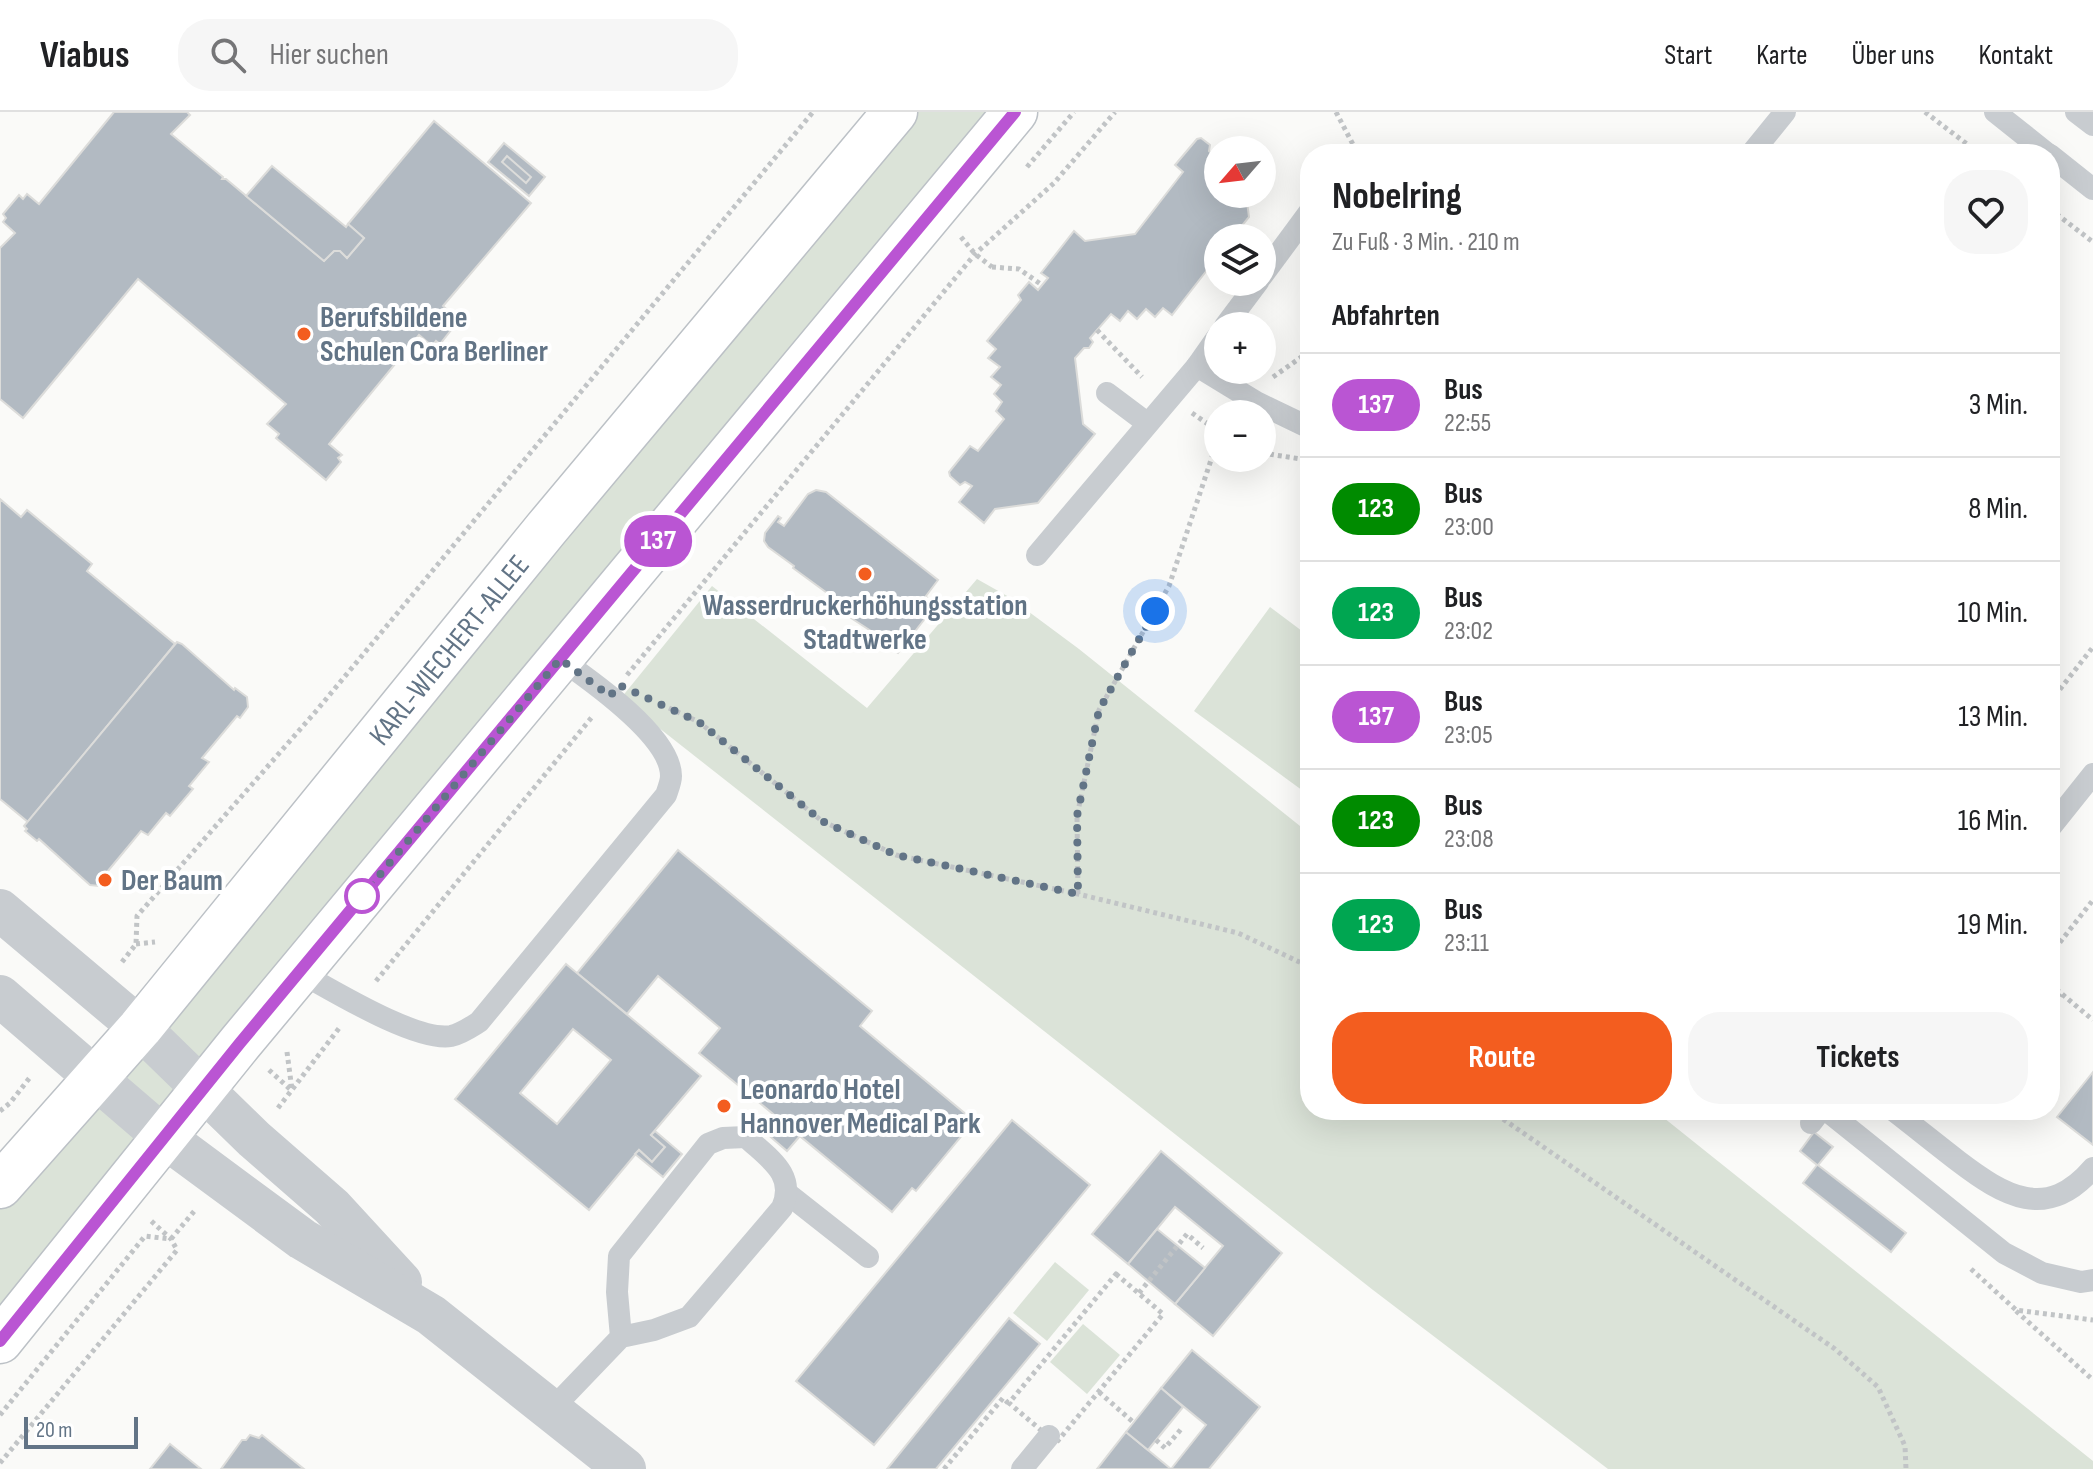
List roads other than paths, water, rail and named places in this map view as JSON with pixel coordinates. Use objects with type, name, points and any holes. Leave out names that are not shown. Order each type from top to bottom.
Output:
[{"type":"main road","name":"KARL-WIECHERT-ALLEE","points":[[0,1186],[140,1028],[556,517],[895,112]]},
{"type":"main road","points":[[0,1341],[299,972],[1015,112]]},
{"type":"street","points":[[0,910],[140,1028],[254,1139],[332,1207],[431,1315]]},
{"type":"street","points":[[0,996],[164,1137],[302,1239],[431,1315],[625,1469]]},
{"type":"lane","points":[[1759,144],[1785,112]]},
{"type":"lane","points":[[1995,112],[2035,144]]},
{"type":"lane","points":[[2076,112],[2093,125]]},
{"type":"lane","points":[[2060,164],[2093,189]]},
{"type":"lane","points":[[1276,257],[1300,225]]},
{"type":"lane","points":[[1037,555],[1204,356]]},
{"type":"lane","points":[[1197,366],[1256,402],[1300,423]]},
{"type":"lane","points":[[1107,393],[1147,423]]},
{"type":"lane","points":[[299,972],[358,1004],[423,1033],[451,1036],[479,1022],[666,795],[671,775],[665,755],[614,690],[560,659]]},
{"type":"lane","points":[[2060,815],[2093,774]]},
{"type":"lane","points":[[1827,1120],[2004,1253],[2042,1273],[2081,1282],[2093,1280]]},
{"type":"lane","points":[[1906,1120],[1988,1184],[2015,1197],[2043,1200],[2067,1193],[2093,1168]]},
{"type":"lane","points":[[621,1337],[617,1292],[619,1256],[708,1144],[723,1138],[746,1137],[782,1171],[788,1194],[868,1257]]},
{"type":"lane","points":[[551,1410],[621,1337],[654,1330],[689,1317],[782,1208],[788,1194]]},
{"type":"lane","points":[[1022,1469],[1049,1436]]},
{"type":"place","name":"Berufsbildene Schulen Cora Berliner","points":[[304,334]]},
{"type":"place","name":"Wasserdruckerhöhungsstation Stadtwerke","points":[[865,574]]},
{"type":"place","name":"Der Baum","points":[[105,880]]},
{"type":"place","name":"Leonardo Hotel Hannover Medical Park","points":[[724,1106]]}]
